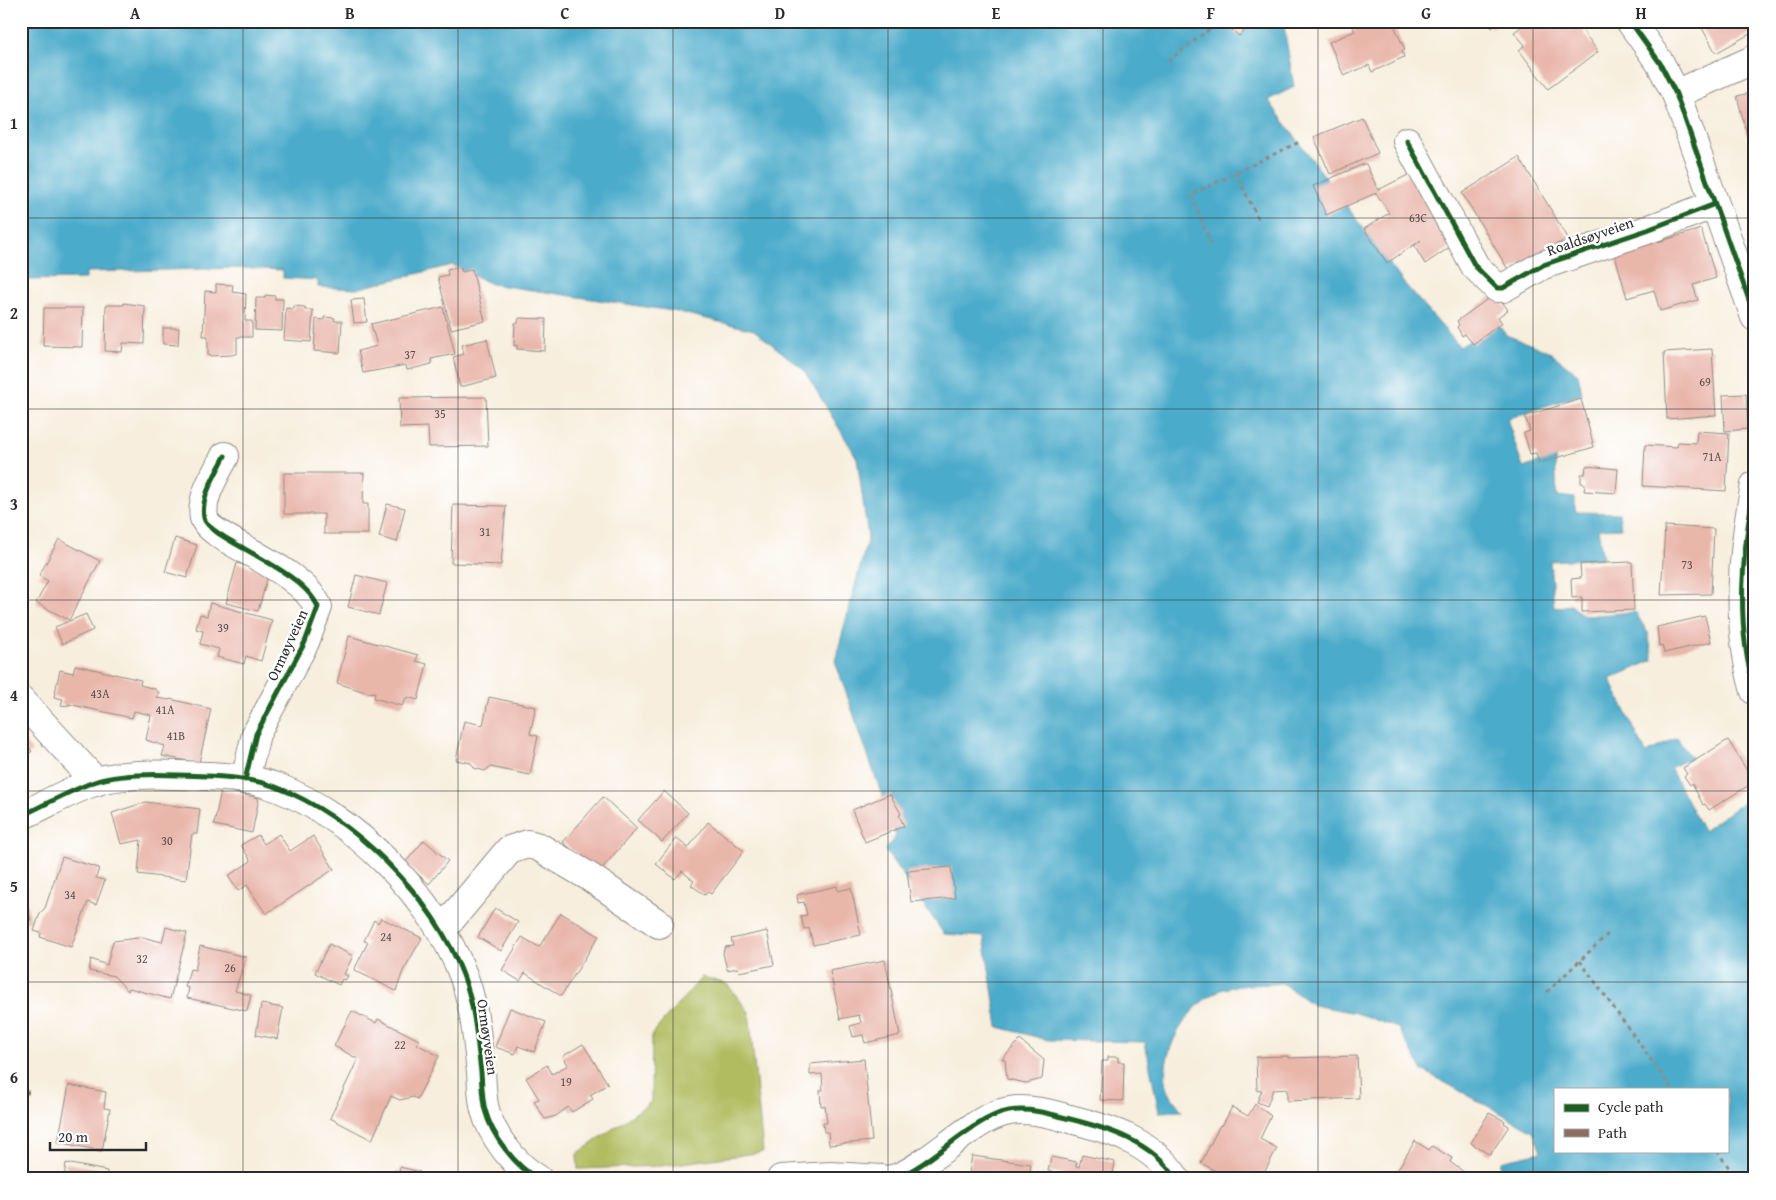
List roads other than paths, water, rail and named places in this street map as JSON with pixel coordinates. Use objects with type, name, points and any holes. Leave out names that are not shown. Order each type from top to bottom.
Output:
[{"type":"street","points":[[1630,21],[1660,63],[1676,94],[1755,317]]},
{"type":"street","points":[[1676,94],[1755,59]]},
{"type":"street","name":"Roaldsøyveien","points":[[1407,141],[1475,266],[1498,288],[1504,288],[1543,266],[1715,204]]},
{"type":"street","name":"Ormøyveien","points":[[225,456],[205,501],[204,518],[207,524],[223,536],[279,567],[311,595],[318,607],[305,642],[256,734],[244,780]]},
{"type":"street","points":[[1753,679],[1741,605],[1744,539],[1755,485]]},
{"type":"street","points":[[21,700],[96,782]]},
{"type":"street","name":"Ormøyveien","points":[[21,816],[96,782],[161,774],[244,780],[275,787],[295,796],[338,821],[394,872],[442,930],[452,948],[470,996],[485,1110],[501,1142],[517,1162],[538,1179]]},
{"type":"street","points":[[442,930],[509,850],[528,844],[539,847],[588,876],[659,924]]},
{"type":"street","points":[[891,1179],[906,1174],[975,1126],[1009,1111],[1022,1110],[1048,1113],[1112,1130],[1153,1153],[1176,1179]]},
{"type":"street","points":[[781,1179],[830,1176],[882,1179]]},
{"type":"water","points":[[21,21],[1283,21],[1294,87],[1268,100],[1403,282],[1460,347],[1497,323],[1506,335],[1548,351],[1578,374],[1582,394],[1507,419],[1523,468],[1555,457],[1557,496],[1575,498],[1575,512],[1619,513],[1621,528],[1598,529],[1603,558],[1550,561],[1554,608],[1571,605],[1584,616],[1635,612],[1648,633],[1653,660],[1610,679],[1646,753],[1677,738],[1691,758],[1670,768],[1703,831],[1745,801],[1755,815],[1755,1179],[1500,1179],[1501,1161],[1541,1152],[1533,1131],[1422,1070],[1398,1028],[1356,1013],[1313,1005],[1282,983],[1246,985],[1224,989],[1211,995],[1188,1017],[1178,1032],[1166,1063],[1166,1078],[1169,1092],[1182,1111],[1159,1112],[1145,1042],[1048,1040],[998,1027],[984,937],[944,934],[885,850],[896,836],[835,661],[868,537],[857,458],[804,370],[754,330],[673,311],[491,284],[452,265],[356,289],[318,287],[318,280],[283,278],[283,270],[244,268],[86,272],[86,279],[21,280]]}]
